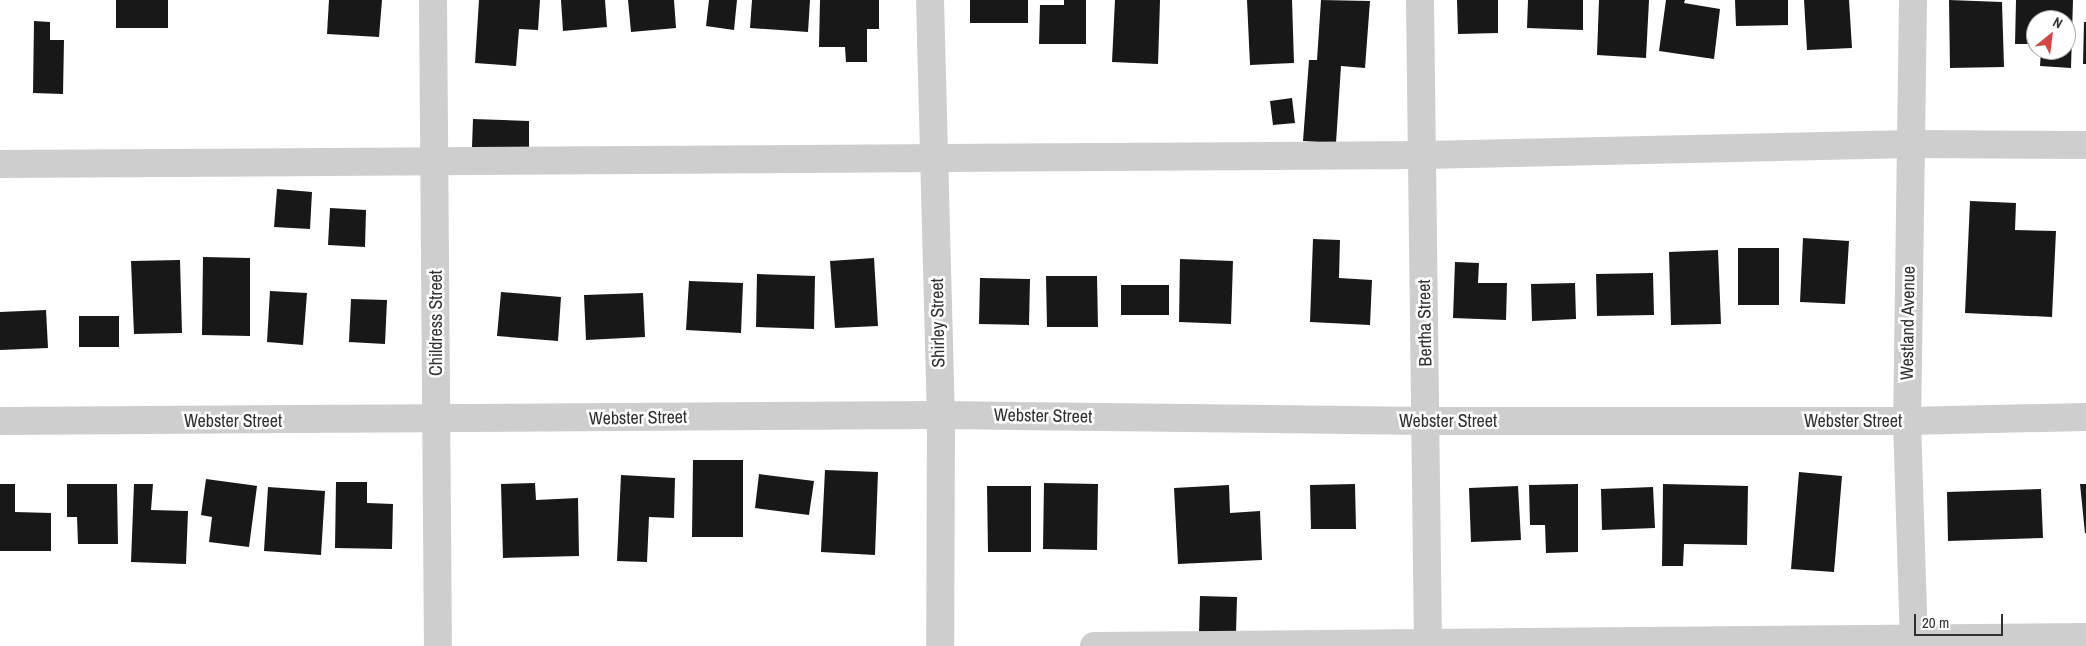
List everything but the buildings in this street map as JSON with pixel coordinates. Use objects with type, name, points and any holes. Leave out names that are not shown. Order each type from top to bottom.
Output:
[{"type":"street","name":"Childress Street","points":[[434,0],[438,646]]},
{"type":"street","name":"Shirley Street","points":[[930,0],[941,415],[940,646]]},
{"type":"street","name":"Bertha Street","points":[[1420,0],[1427,421],[1428,645]]},
{"type":"street","name":"Westland Avenue","points":[[1913,0],[1907,421],[1915,642]]},
{"type":"street","points":[[0,164],[435,164],[934,157],[1423,155],[1911,144],[2086,145]]},
{"type":"street","name":"Webster Street","points":[[0,421],[437,420],[941,415],[1427,421],[1907,421],[2086,417]]},
{"type":"street","points":[[1094,646],[1915,642],[2086,637]]}]
